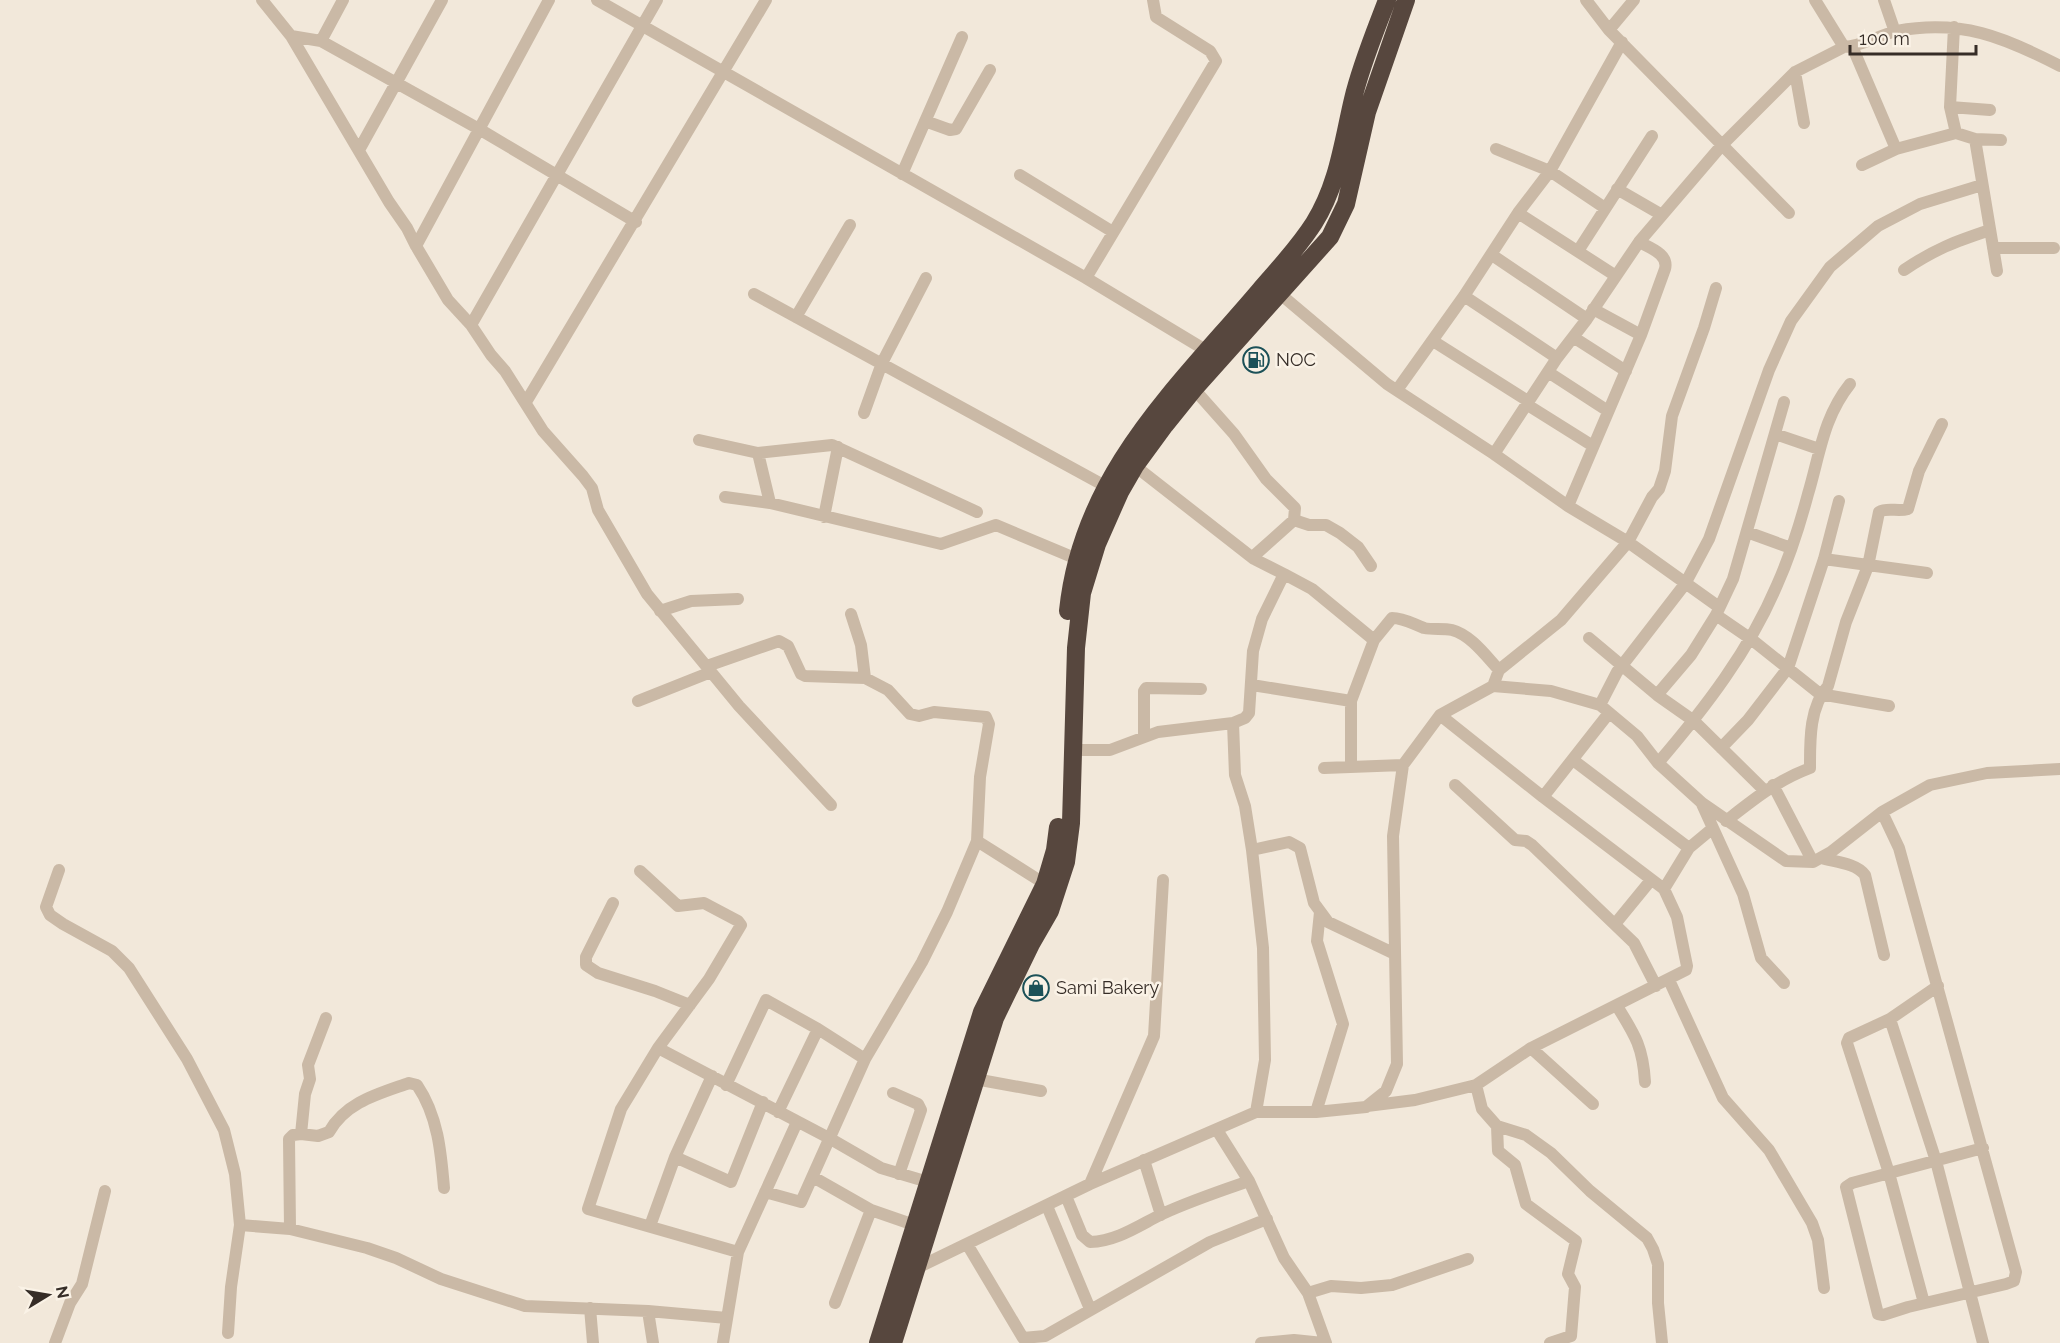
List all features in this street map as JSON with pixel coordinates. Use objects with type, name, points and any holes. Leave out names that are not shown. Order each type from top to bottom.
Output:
[{"type":"highway","points":[[878,1343],[922,1228],[995,1018],[1031,944],[1050,911],[1066,862],[1071,823],[1073,750],[1071,587],[1077,559],[1105,486],[1131,444],[1154,413],[1184,377],[1215,356],[1279,293],[1330,237],[1346,204],[1382,40],[1388,0]]},
{"type":"highway","points":[[893,1343],[917,1268],[928,1182],[982,1012],[1045,884],[1055,850],[1060,811],[1071,648],[1088,569],[1107,519],[1135,465],[1194,389],[1215,356],[1297,249],[1316,220],[1331,188],[1344,146],[1354,97],[1382,40],[1406,0]]},
{"type":"street","points":[[262,0],[291,36],[448,300],[471,326],[526,402],[543,431],[592,488],[598,510],[660,611],[739,706],[831,806]]},
{"type":"street","points":[[321,41],[343,0]]},
{"type":"street","points":[[358,150],[442,0]]},
{"type":"street","points":[[416,246],[549,0]]},
{"type":"street","points":[[597,0],[1086,278],[1215,356]]},
{"type":"street","points":[[471,326],[657,0]]},
{"type":"street","points":[[526,402],[636,222],[766,0]]},
{"type":"street","points":[[1086,278],[1216,61],[1210,51],[1156,17],[1153,0]]},
{"type":"street","points":[[1586,0],[1610,30],[1789,213]]},
{"type":"street","points":[[1610,30],[1634,0]]},
{"type":"street","points":[[1815,0],[1848,47],[1896,149]]},
{"type":"street","points":[[1884,0],[1895,32]]},
{"type":"street","points":[[1954,27],[1950,107],[1956,133]]},
{"type":"street","points":[[1494,454],[1557,358],[1639,242],[1722,146],[1796,72],[1848,47],[1895,32],[1954,27],[1985,33],[2028,49],[2060,66]]},
{"type":"street","points":[[291,36],[321,41],[479,129],[636,222]]},
{"type":"street","points":[[902,174],[962,37]]},
{"type":"street","points":[[1397,390],[1464,296],[1518,213],[1550,171],[1622,42]]},
{"type":"street","points":[[925,121],[950,130],[956,129],[990,70]]},
{"type":"street","points":[[1796,72],[1804,123]]},
{"type":"street","points":[[1950,107],[1990,110]]},
{"type":"street","points":[[1862,165],[1896,149],[1956,133],[1975,139],[2001,140]]},
{"type":"street","points":[[1578,251],[1652,136]]},
{"type":"street","points":[[1975,139],[1997,271]]},
{"type":"street","points":[[1496,149],[1550,171],[1605,208]]},
{"type":"street","points":[[1020,175],[1113,232]]},
{"type":"street","points":[[1543,797],[1573,760],[1605,709],[1623,665],[1685,584],[1709,539],[1768,370],[1791,321],[1830,267],[1878,226],[1920,204],[1982,185]]},
{"type":"street","points":[[1617,189],[1662,215]]},
{"type":"street","points":[[1518,213],[1616,276]]},
{"type":"street","points":[[796,317],[850,225]]},
{"type":"street","points":[[1904,270],[1930,252],[1990,230]]},
{"type":"street","points":[[1568,506],[1641,335],[1667,262],[1665,257],[1639,242]]},
{"type":"street","points":[[1993,248],[2054,248]]},
{"type":"street","points":[[1492,255],[1590,314],[1641,335]]},
{"type":"street","points":[[864,413],[882,363],[926,278]]},
{"type":"street","points":[[1493,686],[1499,670],[1561,620],[1628,542],[1652,497],[1659,489],[1665,471],[1672,416],[1716,288]]},
{"type":"street","points":[[1279,293],[1397,390],[1568,506],[1628,542],[1685,584],[1820,694],[1889,706]]},
{"type":"street","points":[[754,294],[1105,486]]},
{"type":"street","points":[[1464,296],[1557,358]]},
{"type":"street","points":[[1573,337],[1626,371]]},
{"type":"street","points":[[1433,340],[1593,446]]},
{"type":"street","points":[[1548,372],[1608,411]]},
{"type":"street","points":[[1658,763],[1694,721],[1751,639],[1777,585],[1791,548],[1825,427],[1838,398],[1850,384]]},
{"type":"street","points":[[1194,389],[1234,434],[1266,479],[1295,508],[1294,520],[1256,554],[1254,559]]},
{"type":"street","points":[[1658,695],[1691,655],[1718,611],[1733,579],[1784,402]]},
{"type":"street","points":[[1726,821],[1769,787],[1810,768],[1810,735],[1820,694],[1828,686],[1846,622],[1868,566],[1879,512],[1908,509],[1919,471],[1942,424]]},
{"type":"street","points":[[1775,434],[1819,450]]},
{"type":"street","points":[[699,440],[758,453],[825,445],[838,447],[977,512]]},
{"type":"street","points":[[824,517],[838,447]]},
{"type":"street","points":[[758,453],[770,503]]},
{"type":"street","points":[[1135,465],[1254,559],[1312,589],[1374,640]]},
{"type":"street","points":[[725,496],[770,503],[941,544],[996,525],[1077,559]]},
{"type":"street","points":[[1721,748],[1749,720],[1788,668],[1824,559],[1839,501]]},
{"type":"street","points":[[1294,520],[1309,525],[1326,525],[1340,533],[1358,547],[1371,566]]},
{"type":"street","points":[[1748,532],[1791,548]]},
{"type":"street","points":[[1824,559],[1927,573]]},
{"type":"street","points":[[1073,750],[1110,750],[1158,732],[1233,723],[1245,718],[1249,713],[1253,651],[1262,619],[1284,574]]},
{"type":"street","points":[[660,611],[691,601],[738,599]]},
{"type":"street","points":[[851,614],[861,645],[865,678]]},
{"type":"street","points":[[1351,767],[1351,701],[1374,640],[1392,618],[1401,618],[1426,628],[1459,633],[1478,647],[1499,670]]},
{"type":"street","points":[[1589,638],[1658,695],[1694,721],[1721,748],[1769,787],[1817,860]]},
{"type":"street","points":[[638,701],[779,641],[788,646],[801,674],[805,676],[865,678],[888,690],[910,714],[919,716],[934,712],[986,717],[989,724],[980,777],[977,841],[947,912],[922,962],[865,1059],[801,1202],[765,1192]]},
{"type":"street","points":[[1252,685],[1351,701]]},
{"type":"street","points":[[1366,1107],[1386,1091],[1397,1064],[1393,836],[1403,765],[1440,715],[1493,686],[1551,691],[1605,709],[1637,736],[1658,763],[1702,803],[1786,861],[1817,860],[1860,869],[1864,875],[1884,955]]},
{"type":"street","points":[[1144,737],[1144,691],[1146,688],[1201,689]]},
{"type":"street","points":[[917,1268],[1090,1184],[1256,1112],[1316,1112],[1366,1107],[1415,1100],[1476,1085],[1531,1048],[1686,970],[1677,917],[1664,890],[1440,715]]},
{"type":"street","points":[[1233,723],[1235,775],[1245,806],[1263,948],[1266,1060],[1256,1112]]},
{"type":"street","points":[[1573,760],[1689,848]]},
{"type":"street","points":[[1324,768],[1403,765]]},
{"type":"street","points":[[1817,860],[1882,812],[1929,785],[1987,773],[2060,769]]},
{"type":"street","points":[[1455,785],[1515,840],[1526,841],[1532,845],[1615,924],[1634,943],[1656,986]]},
{"type":"street","points":[[1702,803],[1743,894],[1761,958],[1784,983]]},
{"type":"street","points":[[1882,812],[1899,848],[1983,1148],[2016,1272],[2014,1281],[1883,1315],[1878,1314],[1875,1310],[1846,1188],[1852,1183],[1983,1148]]},
{"type":"street","points":[[1664,890],[1689,848],[1713,828]]},
{"type":"street","points":[[977,841],[1045,884]]},
{"type":"street","points":[[1252,850],[1289,842],[1300,848],[1314,903],[1328,922],[1395,954]]},
{"type":"street","points":[[59,870],[46,907],[50,915],[112,951],[129,968],[187,1059],[224,1130],[235,1174],[240,1225],[231,1287],[228,1333]]},
{"type":"street","points":[[640,871],[678,906],[704,903],[738,921],[741,926],[709,979],[658,1048],[621,1109],[588,1209],[738,1252]]},
{"type":"street","points":[[1090,1184],[1154,1036],[1163,880]]},
{"type":"street","points":[[1615,924],[1651,880]]},
{"type":"street","points":[[613,903],[586,957],[586,966],[598,973],[690,1005]]},
{"type":"street","points":[[1316,1112],[1343,1024],[1317,941],[1320,912]]},
{"type":"street","points":[[1669,980],[1723,1098],[1769,1150],[1812,1223],[1818,1240],[1824,1288]]},
{"type":"street","points":[[1924,1303],[1889,1173],[1847,1043],[1849,1038],[1890,1019],[1938,986]]},
{"type":"street","points":[[726,1085],[766,1000],[865,1059]]},
{"type":"street","points":[[1617,1006],[1640,1046],[1644,1060],[1645,1082]]},
{"type":"street","points":[[301,1134],[310,1079],[308,1065],[326,1018]]},
{"type":"street","points":[[1890,1019],[1936,1161],[1983,1343]]},
{"type":"street","points":[[778,1112],[818,1029]]},
{"type":"street","points":[[658,1048],[830,1138],[881,1168],[928,1182]]},
{"type":"street","points":[[1531,1048],[1593,1104]]},
{"type":"street","points":[[650,1226],[675,1157],[711,1076]]},
{"type":"street","points":[[975,1079],[1041,1091]]},
{"type":"street","points":[[290,1229],[289,1139],[293,1135],[318,1136],[329,1132],[335,1120],[362,1100],[409,1083],[417,1085],[427,1100],[433,1117],[440,1148],[444,1188]]},
{"type":"street","points":[[1476,1085],[1482,1109],[1497,1126],[1526,1135],[1551,1153],[1590,1191],[1647,1238],[1658,1264],[1658,1303],[1662,1343]]},
{"type":"street","points":[[893,1093],[918,1104],[921,1110],[899,1174]]},
{"type":"street","points":[[675,1157],[730,1182],[763,1102]]},
{"type":"street","points":[[723,1343],[738,1252],[797,1122]]},
{"type":"street","points":[[1497,1126],[1498,1151],[1515,1165],[1526,1204],[1576,1241],[1568,1274],[1575,1287],[1571,1336],[1550,1343]]},
{"type":"street","points":[[1217,1130],[1249,1181],[1284,1258],[1308,1293],[1325,1343],[1294,1340],[1262,1343]]},
{"type":"street","points":[[1144,1160],[1161,1215]]},
{"type":"street","points":[[813,1177],[871,1210],[922,1228]]},
{"type":"street","points":[[1066,1196],[1082,1234],[1090,1242],[1103,1242],[1132,1231],[1161,1215],[1210,1194],[1249,1181]]},
{"type":"street","points":[[55,1343],[70,1303],[82,1284],[105,1191]]},
{"type":"street","points":[[1047,1206],[1090,1309]]},
{"type":"street","points":[[835,1303],[871,1210]]},
{"type":"street","points":[[967,1244],[1018,1340],[1047,1340],[1090,1309],[1210,1242],[1267,1219]]},
{"type":"street","points":[[240,1225],[290,1229],[367,1248],[396,1258],[441,1279],[525,1306],[648,1311],[727,1318]]},
{"type":"street","points":[[1308,1293],[1331,1286],[1361,1288],[1392,1286],[1468,1259]]},
{"type":"street","points":[[590,1308],[593,1343]]},
{"type":"street","points":[[648,1311],[653,1343]]},
{"type":"place","name":"NOC","points":[[1256,360]]},
{"type":"place","name":"Sami Bakery","points":[[1036,988]]}]
